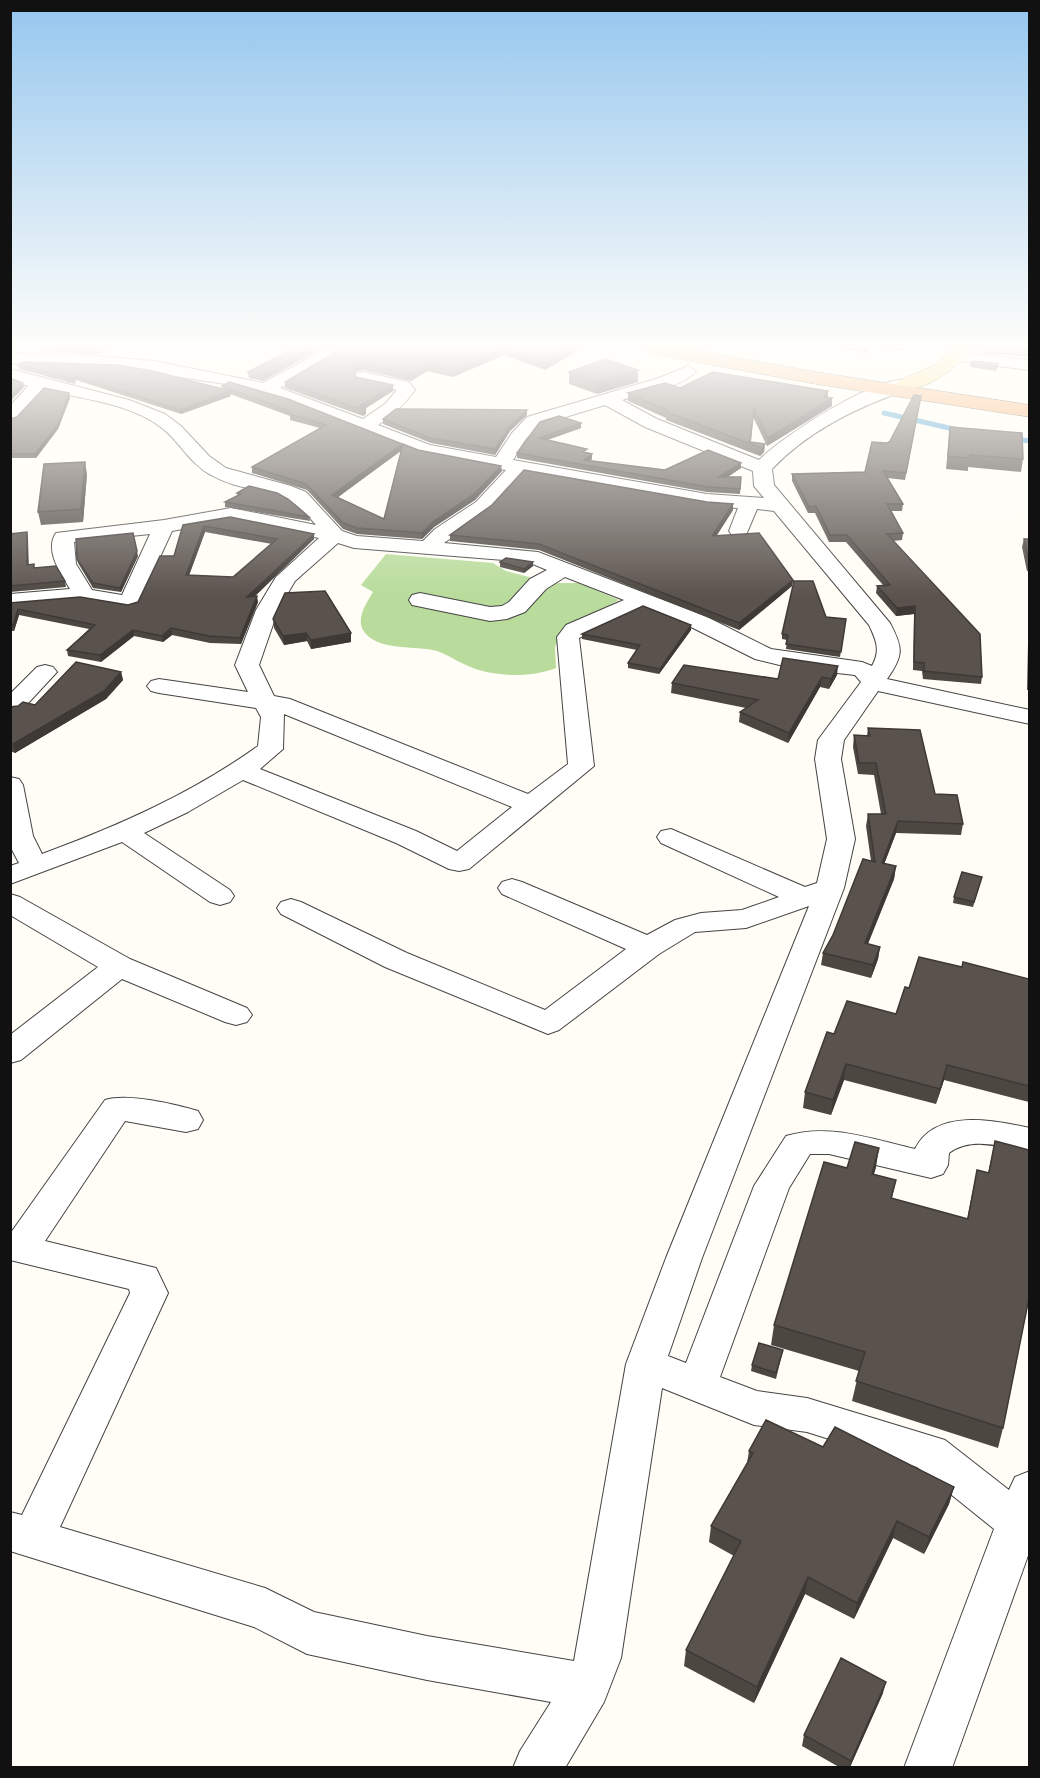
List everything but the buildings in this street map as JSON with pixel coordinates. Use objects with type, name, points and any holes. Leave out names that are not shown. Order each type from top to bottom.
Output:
[{"type":"street","points":[[177,431],[201,461],[219,472],[240,480],[292,493],[303,500],[334,535]]},
{"type":"street","points":[[375,431],[426,450],[707,500],[749,505],[780,505]]},
{"type":"street","points":[[428,549],[438,534],[468,518],[493,498],[511,465],[518,437],[524,431]]},
{"type":"street","points":[[671,431],[762,468]]},
{"type":"street","points":[[762,468],[808,431]]},
{"type":"street","points":[[537,1767],[588,1686],[598,1658],[630,1448],[646,1364],[817,892],[841,839],[828,759],[831,740],[886,664],[890,645],[879,624],[764,486],[762,468]]},
{"type":"street","points":[[562,495],[579,477]]},
{"type":"street","points":[[685,516],[707,500]]},
{"type":"street","points":[[739,531],[749,505]]},
{"type":"street","points":[[84,594],[65,564],[63,537],[164,526],[231,514],[245,515],[287,528],[334,535],[354,542],[531,556],[699,622],[764,654],[792,661],[862,669],[874,683],[1029,717]]},
{"type":"street","points":[[10,601],[84,594],[93,598],[129,602],[164,526]]},
{"type":"street","points":[[10,785],[23,871],[183,804],[243,771],[270,749],[273,717],[247,664],[267,610],[287,577],[334,535]]},
{"type":"street","points":[[420,600],[490,614],[507,612],[517,607],[538,584],[563,568]]},
{"type":"street","points":[[243,771],[406,837],[459,863],[581,766],[568,638],[574,630],[642,600]]},
{"type":"street","points":[[10,708],[45,672]]},
{"type":"street","points":[[159,686],[281,704],[531,805]]},
{"type":"street","points":[[122,831],[220,896]]},
{"type":"street","points":[[671,837],[817,892]]},
{"type":"street","points":[[512,888],[648,947]]},
{"type":"street","points":[[291,908],[396,960],[548,1023],[648,947],[685,926],[701,922],[746,919],[817,892]]},
{"type":"street","points":[[10,903],[118,966],[236,1015]]},
{"type":"street","points":[[12,1049],[118,966]]},
{"type":"street","points":[[186,1120],[117,1108],[20,1249],[143,1278],[149,1293],[22,1535],[265,1609],[308,1632],[427,1658],[588,1686]]},
{"type":"street","points":[[697,1384],[772,1186],[798,1145],[810,1142],[829,1142],[931,1165],[932,1148],[942,1139],[959,1131],[981,1130],[1029,1140]]},
{"type":"street","points":[[646,1364],[754,1408],[807,1415],[930,1453],[1026,1519],[928,1767]]},
{"type":"green space","points":[[386,554],[493,563],[506,571],[552,583],[579,583],[619,600],[561,634],[555,647],[556,668],[528,674],[508,675],[488,672],[468,666],[437,651],[387,645],[369,637],[363,630],[361,620],[365,605],[373,592],[361,585]]},
{"type":"waterway","points":[[1015,439],[1030,441]]}]
